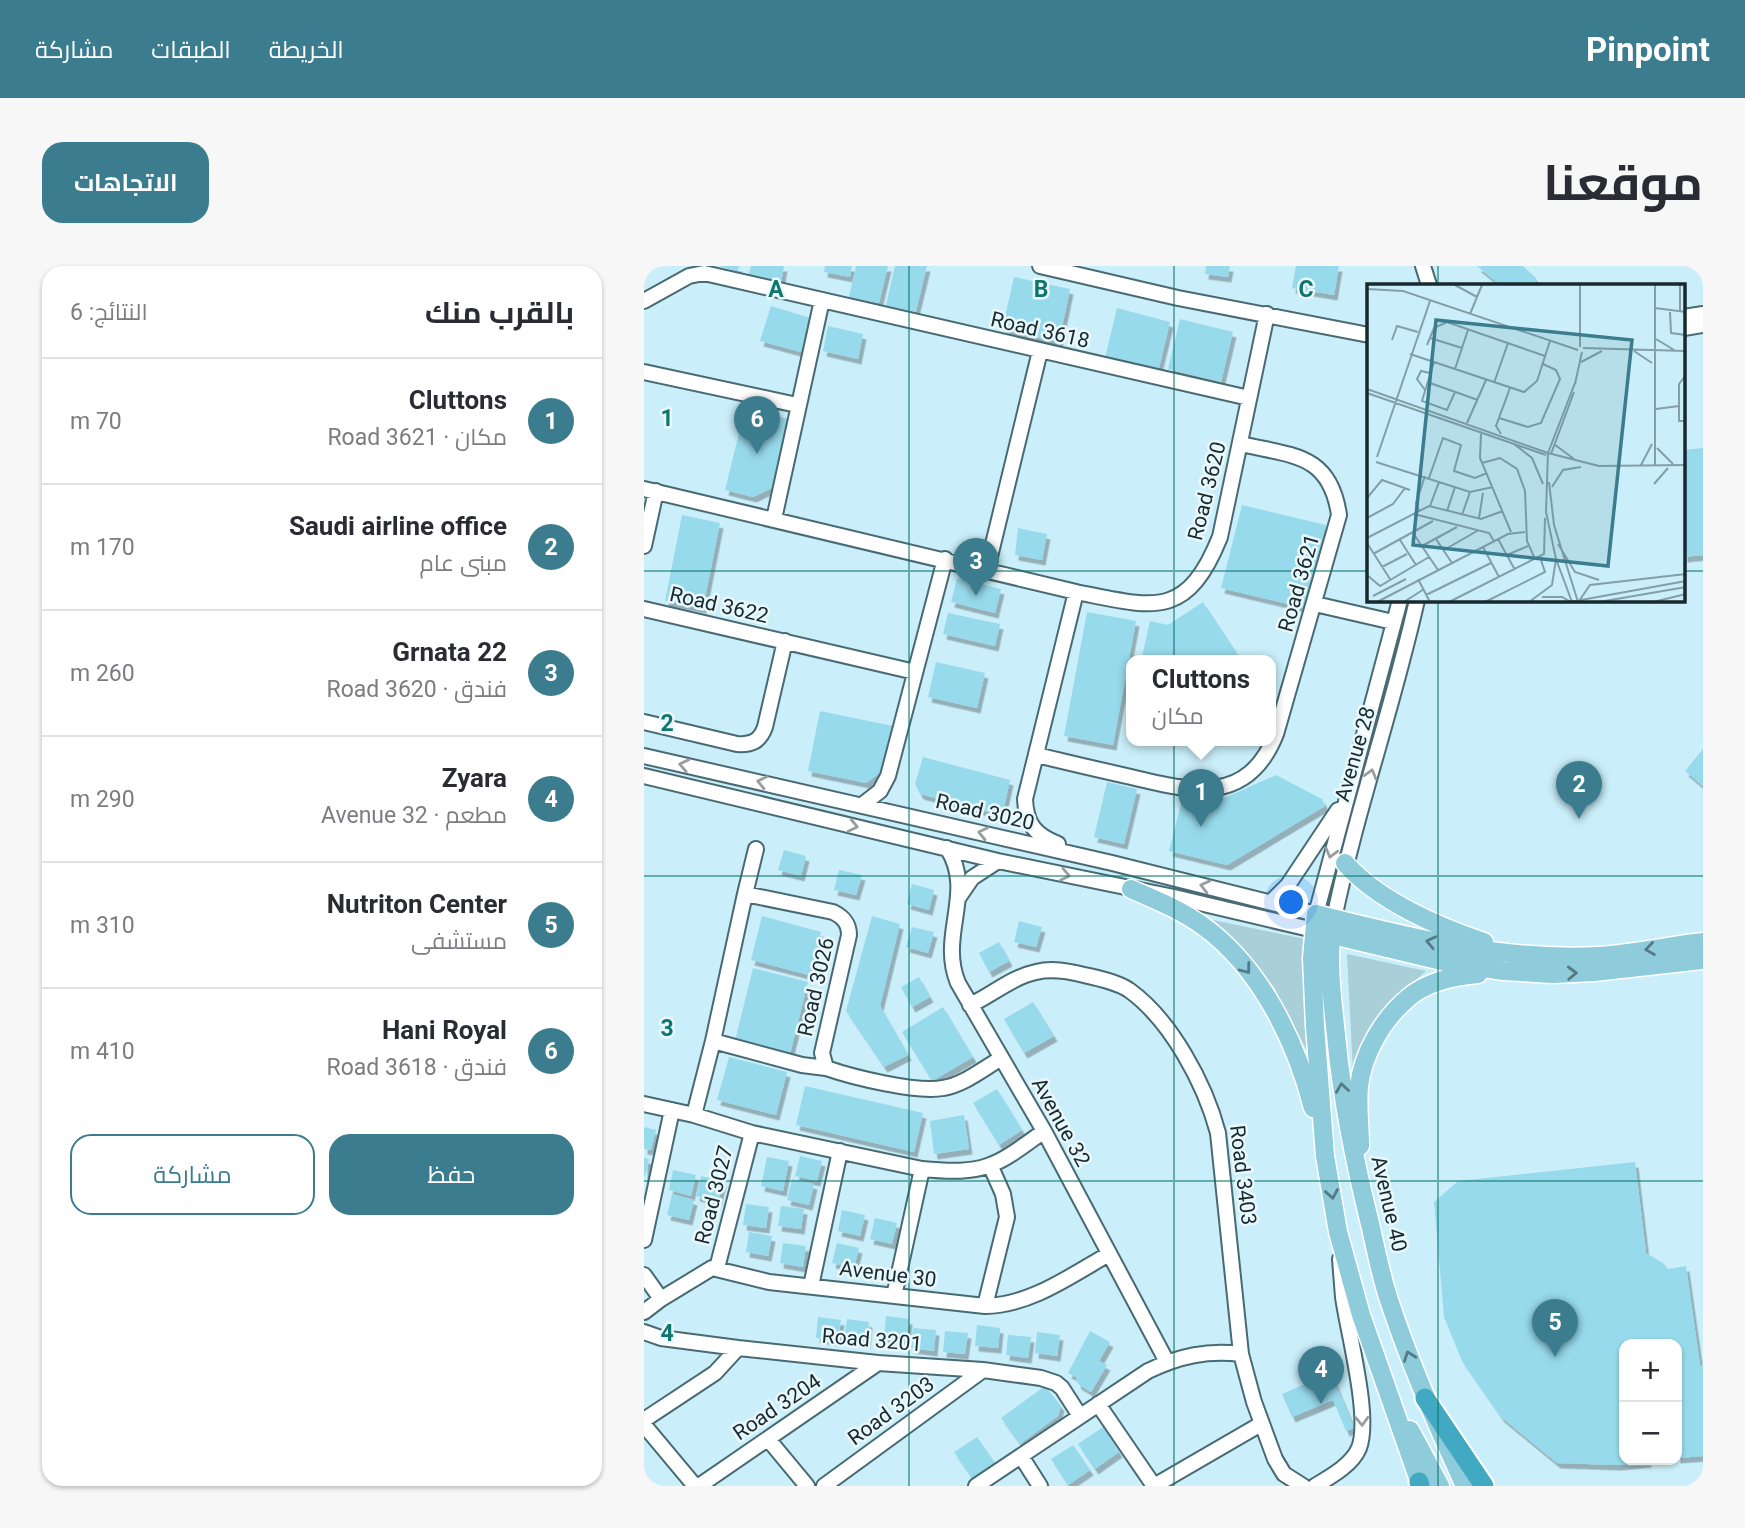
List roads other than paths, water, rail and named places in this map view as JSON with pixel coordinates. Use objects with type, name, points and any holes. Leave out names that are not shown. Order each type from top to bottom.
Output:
[{"type":"highway","points":[[1425,1398],[1484,1486]]},
{"type":"main road","points":[[1345,863],[1357,877],[1405,908],[1465,936],[1521,954]]},
{"type":"main road","points":[[1131,888],[1173,908],[1204,927],[1233,953],[1274,1010],[1303,1069],[1325,1156],[1338,1232],[1361,1315],[1420,1485]]},
{"type":"main road","points":[[1324,925],[1521,954],[1597,956],[1703,942]]},
{"type":"main road","points":[[1324,925],[1450,963],[1504,971],[1553,974],[1594,972],[1703,960]]},
{"type":"main road","points":[[1324,925],[1312,972],[1325,1156]]},
{"type":"main road","name":"Avenue 40","points":[[1324,925],[1348,1126],[1388,1297],[1425,1398],[1465,1486]]},
{"type":"main road","points":[[1360,1184],[1359,1087],[1363,1066],[1382,1026],[1409,996],[1443,980],[1504,971]]},
{"type":"main road","points":[[1392,1400],[1440,1486]]},
{"type":"street","points":[[1040,266],[1178,298],[1366,331]]},
{"type":"street","name":"Road 3618","points":[[644,301],[689,276],[704,273],[1249,398]]},
{"type":"street","points":[[774,519],[822,300]]},
{"type":"street","name":"Road 3620","points":[[650,490],[1076,592],[1154,605],[1180,597],[1197,582],[1212,558],[1220,537],[1241,444],[1267,314]]},
{"type":"street","points":[[987,569],[1040,351]]},
{"type":"street","points":[[644,372],[797,405]]},
{"type":"street","name":"Road 3621","points":[[1241,444],[1301,458],[1315,464],[1332,486],[1339,515],[1276,732]]},
{"type":"street","points":[[644,546],[650,490]]},
{"type":"street","points":[[862,805],[880,791],[888,776],[945,559]]},
{"type":"street","points":[[1076,592],[1025,799],[1026,814],[1031,827],[1041,837],[1112,863]]},
{"type":"street","name":"Avenue 28","points":[[1324,925],[1346,798],[1399,602]]},
{"type":"street","name":"Avenue 28","points":[[1324,925],[1345,863],[1417,602]]},
{"type":"street","points":[[1315,604],[1393,622],[1405,652]]},
{"type":"street","name":"Road 3622","points":[[644,609],[915,672]]},
{"type":"street","points":[[1357,614],[1379,630],[1387,650]]},
{"type":"street","name":"Road 3622","points":[[644,722],[737,744],[755,742],[765,727],[785,641]]},
{"type":"street","name":"Road 3621","points":[[1037,755],[1173,787],[1197,790],[1217,789],[1236,783],[1263,761],[1272,746]]},
{"type":"street","name":"Road 3020","points":[[644,756],[1271,902],[1324,925]]},
{"type":"street","name":"Road 3020","points":[[644,776],[998,861],[1239,911],[1324,925]]},
{"type":"street","points":[[1271,902],[1288,886],[1346,798]]},
{"type":"street","points":[[947,848],[957,866],[959,897]]},
{"type":"street","points":[[694,1115],[755,849]]},
{"type":"street","points":[[959,897],[972,878],[998,861]]},
{"type":"street","name":"Road 3026","points":[[746,894],[833,912],[842,916],[846,923],[849,935],[822,1054],[826,1068],[899,1085],[942,1088],[957,1084],[1000,1059]]},
{"type":"street","name":"Avenue 32","points":[[959,897],[950,957],[958,983],[1044,1131],[1167,1362]]},
{"type":"street","name":"Road 3403","points":[[970,1005],[1010,982],[1037,972],[1063,970],[1098,978],[1128,989],[1162,1022],[1201,1084],[1212,1108],[1218,1133],[1241,1354]]},
{"type":"street","points":[[713,1041],[802,1065],[826,1068]]},
{"type":"street","name":"Road 3027","points":[[644,1104],[694,1115],[752,1133],[922,1170],[959,1172],[991,1167],[1044,1131]]},
{"type":"street","points":[[644,1240],[672,1110]]},
{"type":"street","name":"Road 3027","points":[[717,1268],[752,1133]]},
{"type":"street","points":[[811,1286],[840,1151]]},
{"type":"street","points":[[985,1306],[1007,1217],[1003,1194],[991,1167]]},
{"type":"street","points":[[894,1296],[922,1170]]},
{"type":"street","points":[[1314,1486],[1333,1482],[1353,1458],[1359,1450],[1363,1424],[1343,1297],[1338,1232]]},
{"type":"street","name":"Avenue 30","points":[[717,1268],[757,1279],[985,1306],[1007,1305],[1036,1294],[1109,1254]]},
{"type":"street","points":[[644,1312],[708,1269],[717,1268]]},
{"type":"street","points":[[644,1275],[661,1299]]},
{"type":"street","name":"Road 3201","points":[[644,1332],[661,1338],[738,1348],[878,1363],[983,1370],[1049,1379],[1062,1388],[1080,1416]]},
{"type":"street","points":[[697,1486],[644,1423],[715,1373],[738,1348]]},
{"type":"street","points":[[976,1486],[1148,1371],[1192,1354],[1218,1352],[1241,1354],[1261,1424],[1279,1467],[1284,1474],[1303,1486]]},
{"type":"street","name":"Road 3204","points":[[697,1486],[878,1363]]},
{"type":"street","name":"Road 3203","points":[[824,1486],[983,1370]]},
{"type":"street","points":[[1098,1404],[1154,1486],[1261,1424]]},
{"type":"street","points":[[768,1438],[807,1486]]},
{"type":"street","points":[[1021,1456],[1040,1486]]},
{"type":"place","name":"Hani Royal","points":[[757,454]]},
{"type":"place","name":"Grnata 22","points":[[976,596]]},
{"type":"place","name":"Saudi airline office","points":[[1579,819]]},
{"type":"place","name":"Cluttons","points":[[1201,827]]},
{"type":"place","name":"Nutriton Center","points":[[1555,1357]]},
{"type":"place","name":"Zyara","points":[[1321,1404]]}]
